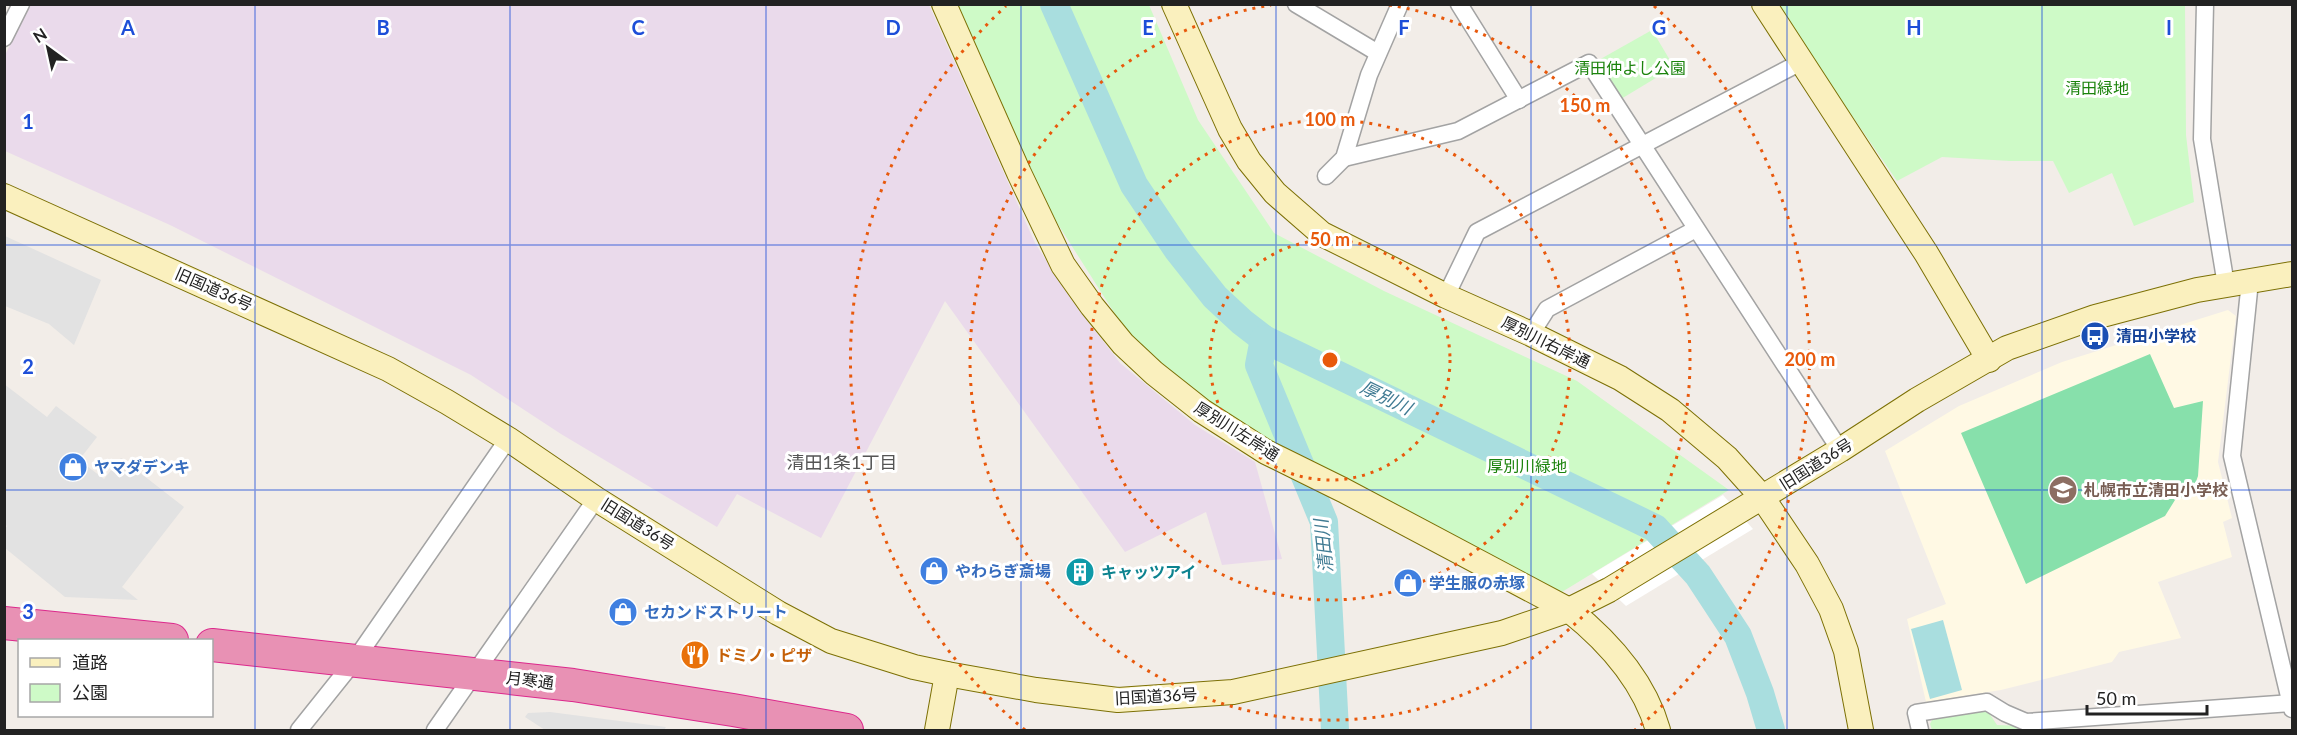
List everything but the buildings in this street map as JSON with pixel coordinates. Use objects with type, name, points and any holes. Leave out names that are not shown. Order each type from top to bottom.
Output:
[{"type":"highway","points":[[4,623],[162,639]]},
{"type":"highway","name":"月寒通","points":[[213,645],[573,684],[847,730]]},
{"type":"street","points":[[4,38],[21,4]]},
{"type":"street","name":"厚別川左岸通","points":[[944,4],[1019,173],[1063,265],[1122,344],[1202,411],[1266,452],[1343,490],[1569,610],[1617,654],[1638,686],[1658,730]]},
{"type":"street","name":"厚別川右岸通","points":[[1174,4],[1230,129],[1249,161],[1275,193],[1322,234],[1446,296],[1531,334],[1620,378],[1670,410],[1727,458],[1762,497],[1807,564],[1831,609],[1846,651],[1861,730]]},
{"type":"street","points":[[1296,4],[1378,53]]},
{"type":"street","points":[[1326,176],[1344,158],[1378,53],[1400,4]]},
{"type":"street","points":[[1459,4],[1519,100]]},
{"type":"street","points":[[1764,4],[1926,253],[1989,360]]},
{"type":"street","points":[[1920,730],[1916,714],[1987,702],[2027,726],[2292,706],[2232,456],[2238,283],[2202,139],[2205,4]]},
{"type":"street","points":[[1446,296],[1478,232],[1801,62]]},
{"type":"street","points":[[1344,158],[1458,131],[1589,63],[1840,450]]},
{"type":"street","name":"旧国道36号","points":[[4,195],[388,369],[508,439],[596,499],[778,614],[831,640],[914,667],[947,674],[1036,690],[1118,700],[1233,692],[1502,633],[1569,610],[1609,590],[1840,450],[1917,400],[2007,348],[2095,317],[2197,290],[2292,274]]},
{"type":"street","points":[[1531,334],[1547,309],[1696,229]]},
{"type":"street","points":[[299,730],[355,660],[508,439]]},
{"type":"street","points":[[435,730],[596,499]]},
{"type":"street","points":[[937,730],[947,674]]},
{"type":"shaded area","points":[[31,5],[929,5],[1035,243],[1071,299],[1120,363],[1195,425],[1255,462],[1282,559],[1222,565],[1206,512],[1125,552],[945,301],[821,538],[737,494],[717,527],[561,434],[471,375],[170,225],[5,151],[5,55]]},
{"type":"shaded area","points":[[5,236],[101,280],[74,345],[49,324],[5,306]]},
{"type":"shaded area","name":"札幌市立清田小学校","points":[[2228,310],[2236,316],[2218,462],[2232,518],[2223,522],[2232,557],[2158,582],[2181,638],[2119,652],[2112,662],[2001,690],[1926,702],[1907,619],[1946,604],[1885,451],[1959,406],[2062,362]]},
{"type":"shaded area","name":"ヤマダデンキ","points":[[4,384],[47,417],[56,406],[97,437],[79,460],[104,479],[121,458],[184,507],[122,587],[138,600],[65,597],[5,548],[7,526],[4,523]]},
{"type":"shaded area","points":[[550,712],[666,727],[664,730],[545,730],[525,717],[528,713]]},
{"type":"green space","name":"厚別川緑地","points":[[950,5],[1149,5],[1198,120],[1274,233],[1384,291],[1577,381],[1729,490],[1557,595],[1312,462],[1225,418],[1129,336],[1028,177]]},
{"type":"green space","name":"清田緑地","points":[[1776,5],[2185,5],[2186,135],[2194,202],[2134,226],[2112,173],[2069,193],[2053,161],[1942,157],[1897,181]]},
{"type":"green space","name":"清田仲よし公園","points":[[1652,30],[1674,67],[1621,99],[1597,61]]},
{"type":"green space","points":[[2150,354],[2174,408],[2203,401],[2198,476],[2192,493],[2175,500],[2165,516],[2026,584],[1961,433]]},
{"type":"green space","points":[[1987,710],[1997,725],[2021,726],[2022,730],[1932,730],[1930,724],[1933,718]]},
{"type":"water","points":[[1943,620],[1962,690],[1930,699],[1911,629]]},
{"type":"pier","points":[[1723,495],[1753,529],[1626,606],[1592,574]]},
{"type":"waterway","name":"厚別川","points":[[1054,4],[1134,185],[1177,249],[1215,297],[1264,339],[1655,528],[1698,575],[1738,636],[1760,693],[1771,730]]},
{"type":"waterway","name":"清田川","points":[[1264,339],[1259,365],[1324,522],[1335,730]]},
{"type":"place","name":"清田小学校","points":[[2095,336]]},
{"type":"place","name":"ヤマダデンキ","points":[[73,467]]},
{"type":"place","name":"札幌市立清田小学校","points":[[2063,490]]},
{"type":"place","name":"やわらぎ斎場","points":[[934,571]]},
{"type":"place","name":"キャッツアイ","points":[[1080,572]]},
{"type":"place","name":"学生服の赤塚","points":[[1408,583]]},
{"type":"place","name":"セカンドストリート","points":[[623,612]]},
{"type":"place","name":"ドミノ・ピザ","points":[[695,655]]},
{"type":"district","name":"清田1条1丁目","points":[[842,463]]}]
